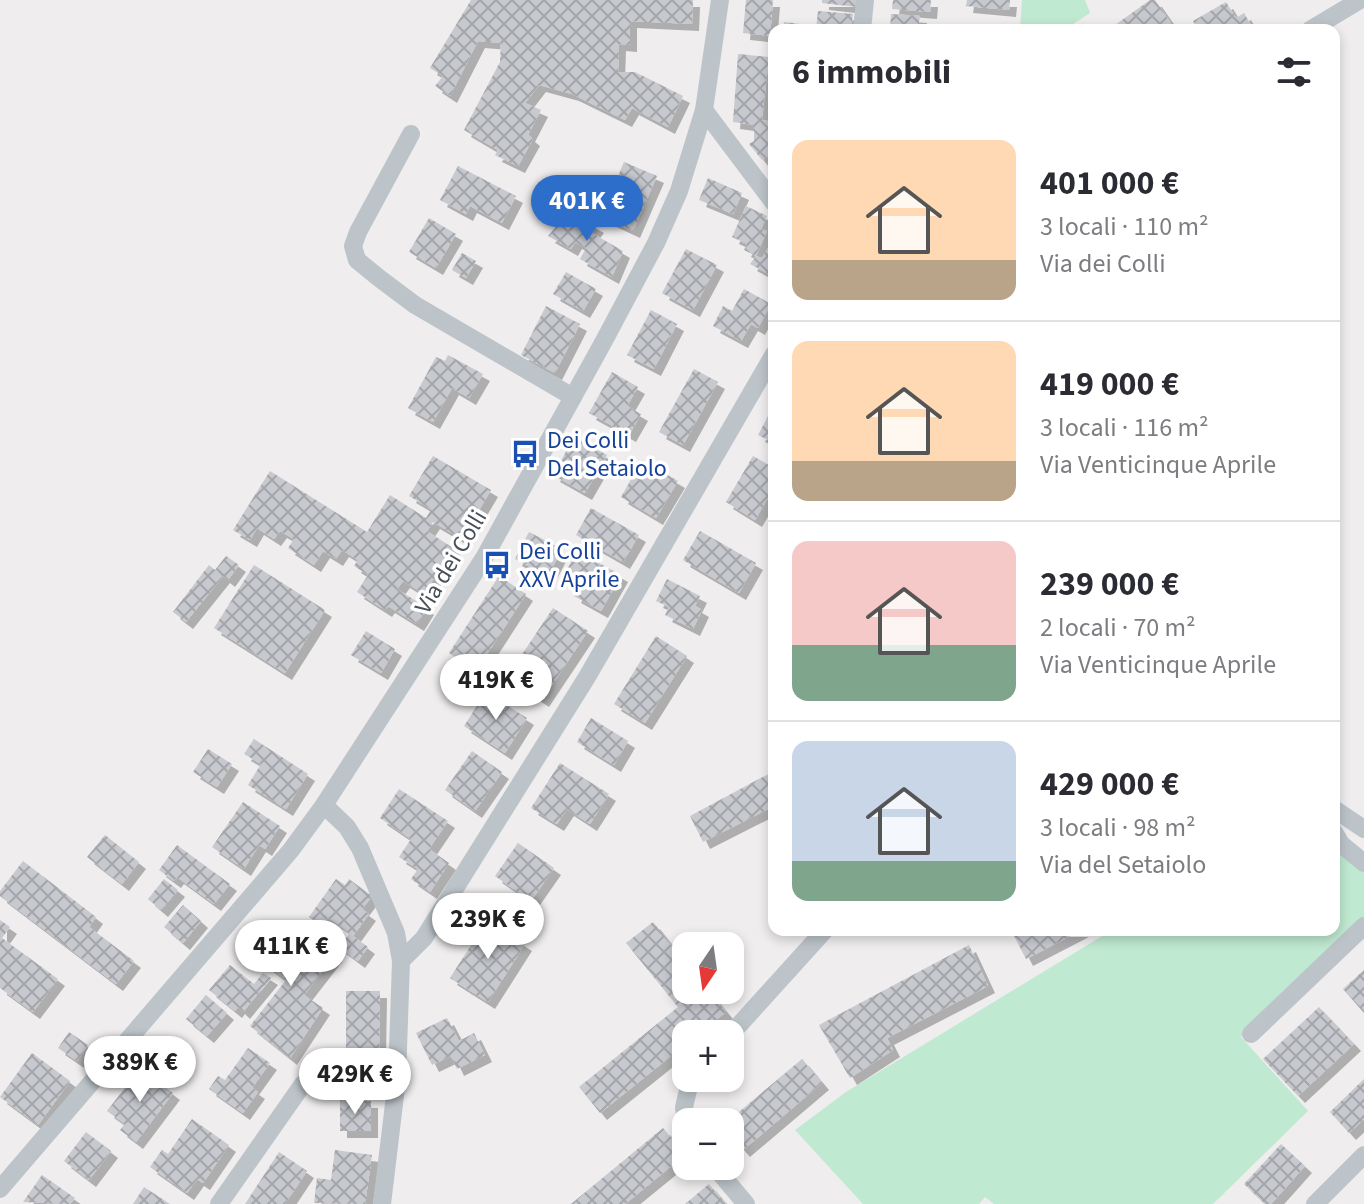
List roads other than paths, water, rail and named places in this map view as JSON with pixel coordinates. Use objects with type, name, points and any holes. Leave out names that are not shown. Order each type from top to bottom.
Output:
[{"type":"street","name":"Via dei Colli","points":[[0,1189],[73,1101],[233,920],[324,805],[460,596],[573,397],[656,243],[679,191],[704,110],[720,0]]},
{"type":"street","points":[[863,24],[865,0]]},
{"type":"street","points":[[1320,24],[1360,0]]},
{"type":"street","points":[[704,110],[768,195]]},
{"type":"street","points":[[411,134],[358,232],[353,246],[357,260],[415,305],[573,397]]},
{"type":"street","points":[[401,961],[424,938],[587,677],[768,364]]},
{"type":"street","points":[[324,805],[347,827],[360,848],[396,933],[401,961],[397,1079],[382,1204]]},
{"type":"street","points":[[1340,816],[1364,829]]},
{"type":"street","points":[[1340,842],[1364,863]]},
{"type":"street","points":[[1251,1034],[1364,926]]},
{"type":"street","points":[[744,1020],[820,936]]},
{"type":"street","points":[[219,1204],[303,1084],[310,1079],[397,1079]]},
{"type":"street","points":[[1315,1204],[1364,1155]]},
{"type":"street","points":[[726,1180],[746,1204]]},
{"type":"place","name":"Dei Colli Del Setaiolo","points":[[525,454]]},
{"type":"place","name":"Dei Colli XXV Aprile","points":[[497,565]]}]
